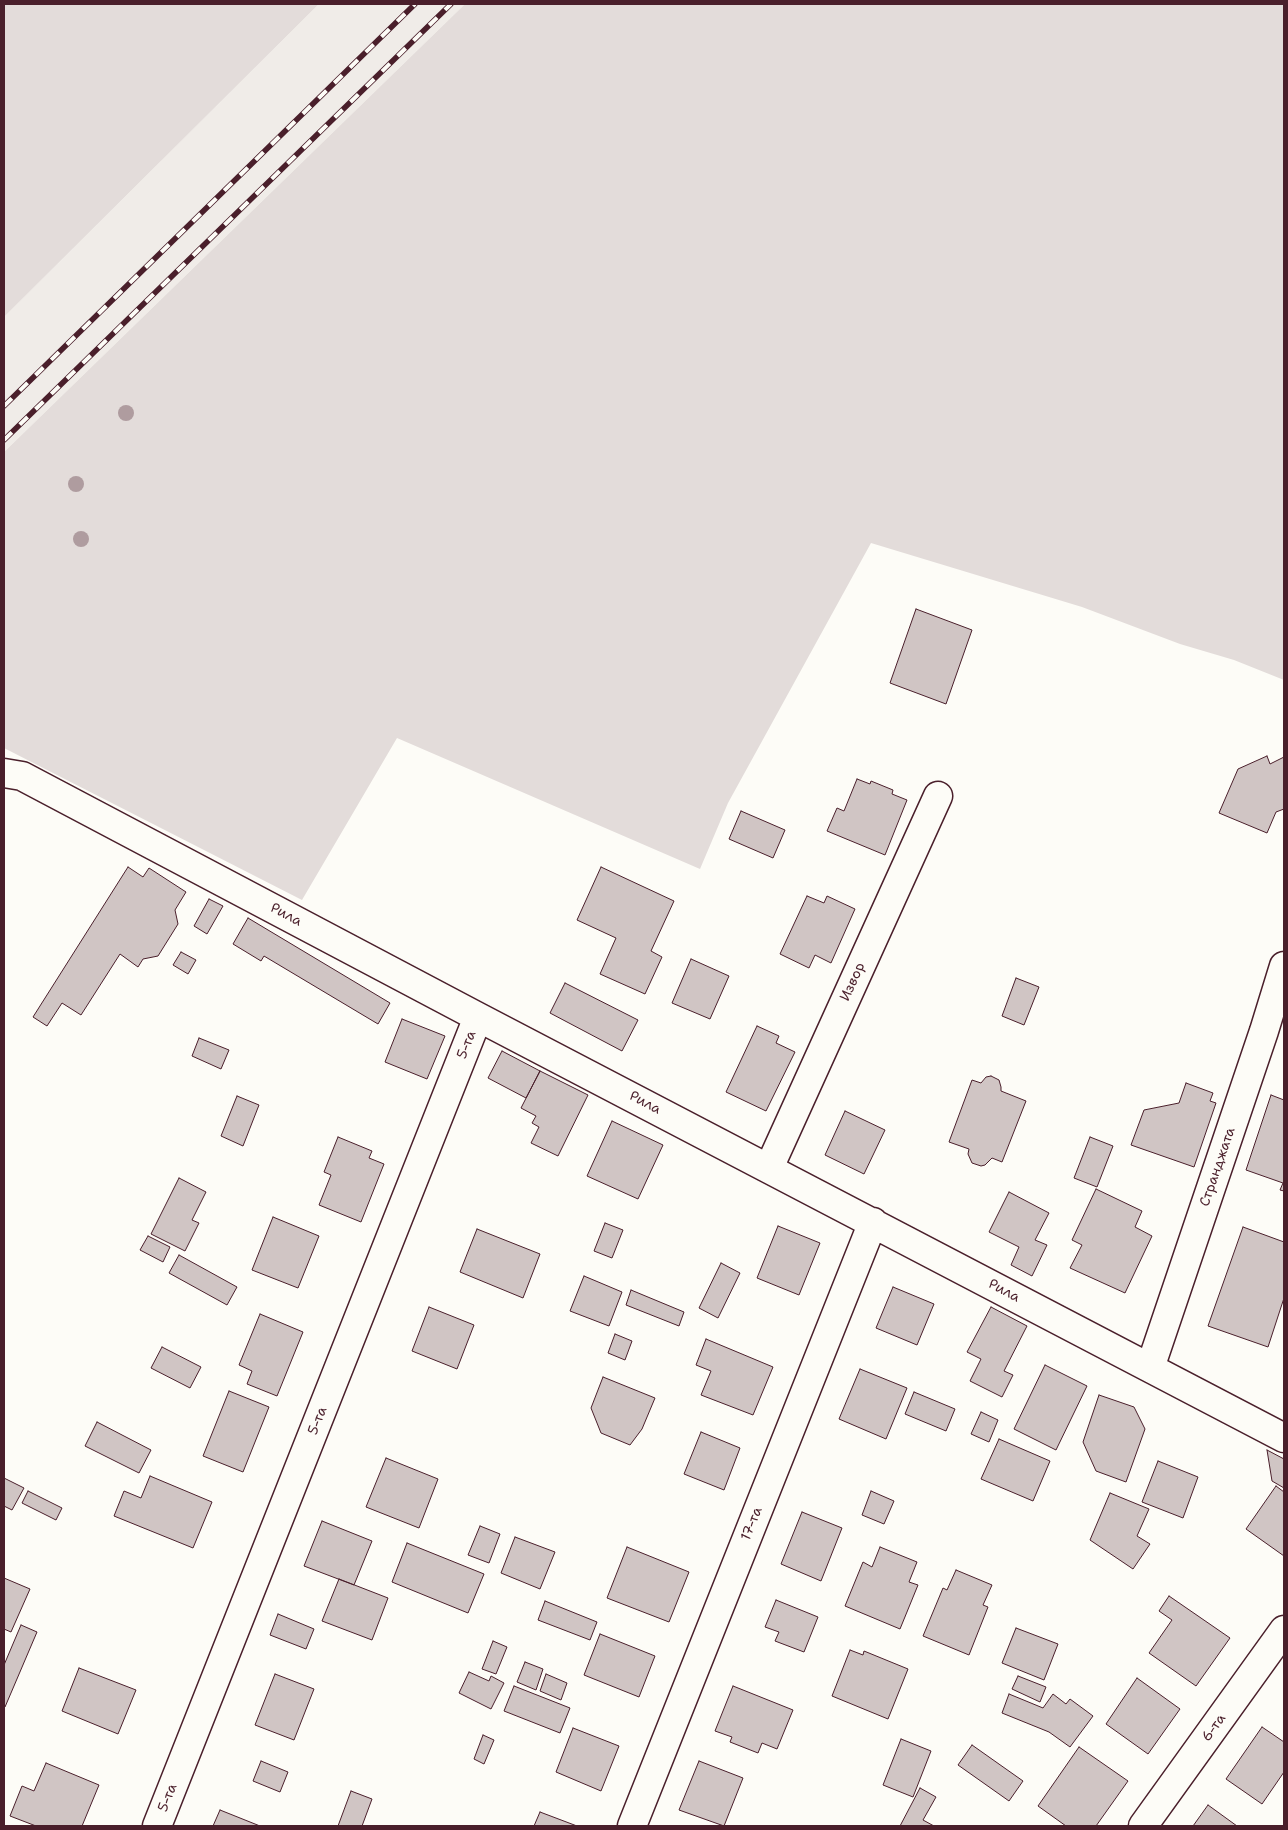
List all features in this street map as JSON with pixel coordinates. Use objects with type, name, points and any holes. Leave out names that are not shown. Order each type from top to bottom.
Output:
[{"type":"street","name":"Рила","points":[[4,773],[22,776],[478,1017],[1284,1438]]},
{"type":"street","name":"Извор","points":[[769,1168],[938,796]]},
{"type":"street","name":"Странджата","points":[[1150,1368],[1284,966]]},
{"type":"street","name":"5-та","points":[[157,1826],[478,1017]]},
{"type":"street","name":"17-та","points":[[632,1826],[873,1222]]},
{"type":"street","name":"6-та","points":[[1143,1826],[1284,1630]]},
{"type":"shaded area","points":[[4,4],[319,4],[4,317]]},
{"type":"shaded area","points":[[319,4],[465,4],[4,452],[4,317]]},
{"type":"shaded area","points":[[465,4],[1284,4],[1284,680],[1234,660],[1180,644],[1082,607],[871,543],[728,803],[700,869],[397,738],[302,900],[4,748],[4,452]]},
{"type":"building","points":[[916,609],[972,630],[946,704],[890,683]]},
{"type":"building","points":[[1267,756],[1270,764],[1284,757],[1284,809],[1276,812],[1267,833],[1219,813],[1238,769]]},
{"type":"building","points":[[857,779],[870,784],[871,781],[893,790],[892,794],[907,800],[885,855],[827,831],[837,808],[844,811]]},
{"type":"building","points":[[741,811],[785,830],[773,858],[729,839]]},
{"type":"building","points":[[128,867],[143,877],[149,868],[186,892],[175,910],[178,924],[158,956],[143,959],[138,967],[120,954],[81,1015],[62,1003],[47,1026],[33,1017]]},
{"type":"building","points":[[601,867],[674,901],[651,951],[662,957],[645,994],[600,974],[616,938],[577,920]]},
{"type":"building","points":[[807,896],[824,903],[827,896],[855,909],[831,963],[815,955],[809,968],[780,954]]},
{"type":"building","points":[[209,899],[223,906],[207,934],[194,926]]},
{"type":"building","points":[[248,918],[390,1003],[378,1024],[264,956],[261,961],[233,944]]},
{"type":"building","points":[[181,952],[196,960],[188,974],[173,965]]},
{"type":"building","points":[[691,959],[729,976],[710,1019],[672,1003]]},
{"type":"building","points":[[1016,978],[1039,987],[1024,1025],[1002,1016]]},
{"type":"building","points":[[565,983],[638,1020],[622,1051],[550,1013]]},
{"type":"building","points":[[402,1019],[445,1036],[427,1079],[385,1062]]},
{"type":"building","points":[[757,1026],[779,1036],[776,1043],[795,1052],[766,1111],[726,1092]]},
{"type":"building","points":[[199,1038],[229,1050],[221,1069],[192,1056]]},
{"type":"building","points":[[502,1051],[540,1071],[526,1098],[488,1078]]},
{"type":"building","points":[[540,1071],[588,1095],[558,1156],[531,1143],[539,1127],[532,1123],[536,1116],[521,1108]]},
{"type":"building","points":[[991,1076],[999,1080],[1001,1091],[1026,1101],[1002,1162],[992,1158],[985,1165],[981,1166],[972,1163],[968,1154],[969,1149],[949,1142],[972,1080],[981,1083],[986,1077]]},
{"type":"building","points":[[1186,1083],[1213,1093],[1210,1101],[1216,1103],[1194,1167],[1131,1145],[1144,1110],[1179,1103]]},
{"type":"building","points":[[1271,1095],[1284,1100],[1284,1191],[1280,1190],[1283,1183],[1246,1170]]},
{"type":"building","points":[[237,1096],[259,1105],[243,1146],[221,1136]]},
{"type":"building","points":[[845,1111],[885,1130],[864,1174],[825,1155]]},
{"type":"building","points":[[612,1121],[663,1145],[638,1199],[587,1176]]},
{"type":"building","points":[[338,1137],[372,1151],[369,1158],[384,1164],[361,1222],[319,1205],[331,1175],[324,1172]]},
{"type":"building","points":[[1090,1137],[1113,1146],[1097,1187],[1074,1178]]},
{"type":"building","points":[[179,1178],[206,1192],[192,1220],[199,1223],[185,1251],[151,1234]]},
{"type":"building","points":[[1096,1189],[1142,1211],[1135,1227],[1152,1236],[1125,1293],[1070,1268],[1082,1245],[1072,1240]]},
{"type":"building","points":[[1009,1192],[1049,1213],[1035,1240],[1047,1245],[1032,1276],[1011,1265],[1019,1247],[989,1232]]},
{"type":"building","points":[[273,1217],[319,1236],[298,1288],[252,1270]]},
{"type":"building","points":[[605,1223],[623,1230],[612,1258],[594,1251]]},
{"type":"building","points":[[778,1226],[820,1243],[799,1295],[757,1278]]},
{"type":"building","points":[[1243,1227],[1284,1242],[1284,1298],[1268,1347],[1208,1326]]},
{"type":"building","points":[[477,1229],[540,1254],[523,1298],[460,1272]]},
{"type":"building","points":[[148,1236],[170,1247],[163,1262],[140,1250]]},
{"type":"building","points":[[179,1255],[237,1287],[227,1305],[169,1273]]},
{"type":"building","points":[[721,1263],[740,1273],[718,1318],[699,1308]]},
{"type":"building","points":[[584,1276],[622,1292],[609,1326],[570,1311]]},
{"type":"building","points":[[893,1287],[934,1304],[917,1345],[876,1328]]},
{"type":"building","points":[[631,1290],[684,1312],[679,1326],[626,1305]]},
{"type":"building","points":[[429,1307],[474,1325],[457,1369],[412,1351]]},
{"type":"building","points":[[991,1307],[1027,1326],[1004,1371],[1013,1375],[1002,1397],[970,1381],[981,1359],[967,1352]]},
{"type":"building","points":[[260,1314],[303,1332],[277,1396],[247,1384],[252,1371],[239,1365]]},
{"type":"building","points":[[615,1334],[632,1341],[625,1360],[608,1353]]},
{"type":"building","points":[[706,1339],[773,1367],[753,1415],[701,1395],[711,1371],[696,1365]]},
{"type":"building","points":[[162,1347],[201,1367],[190,1388],[151,1368]]},
{"type":"building","points":[[1045,1365],[1087,1386],[1056,1450],[1014,1429]]},
{"type":"building","points":[[860,1369],[907,1388],[886,1439],[839,1419]]},
{"type":"building","points":[[603,1377],[655,1398],[642,1429],[630,1445],[601,1433],[591,1408]]},
{"type":"building","points":[[229,1391],[269,1407],[243,1472],[203,1456]]},
{"type":"building","points":[[914,1392],[955,1409],[946,1431],[905,1414]]},
{"type":"building","points":[[1099,1395],[1134,1407],[1145,1429],[1126,1482],[1096,1471],[1083,1442]]},
{"type":"building","points":[[981,1412],[998,1420],[989,1442],[971,1434]]},
{"type":"building","points":[[97,1422],[151,1450],[139,1473],[85,1446]]},
{"type":"building","points":[[701,1432],[740,1448],[724,1490],[684,1474]]},
{"type":"building","points":[[999,1439],[1050,1461],[1033,1501],[981,1479]]},
{"type":"building","points":[[1267,1450],[1284,1459],[1284,1488],[1272,1481]]},
{"type":"building","points":[[386,1458],[438,1479],[419,1528],[366,1507]]},
{"type":"building","points":[[1158,1461],[1198,1477],[1183,1518],[1142,1502]]},
{"type":"building","points":[[150,1476],[212,1502],[193,1548],[114,1516],[124,1491],[141,1498]]},
{"type":"building","points":[[4,1478],[24,1488],[12,1510],[4,1506]]},
{"type":"building","points":[[1276,1486],[1284,1492],[1284,1556],[1246,1529]]},
{"type":"building","points":[[28,1491],[62,1508],[56,1520],[22,1503]]},
{"type":"building","points":[[871,1491],[894,1501],[884,1524],[862,1515]]},
{"type":"building","points":[[1110,1493],[1149,1509],[1137,1536],[1150,1544],[1133,1569],[1090,1540]]},
{"type":"building","points":[[802,1512],[842,1528],[821,1581],[781,1564]]},
{"type":"building","points":[[322,1521],[372,1541],[354,1585],[304,1566]]},
{"type":"building","points":[[480,1526],[500,1534],[489,1563],[468,1555]]},
{"type":"building","points":[[515,1537],[555,1552],[540,1589],[501,1573]]},
{"type":"building","points":[[407,1543],[484,1574],[468,1613],[392,1582]]},
{"type":"building","points":[[627,1547],[689,1572],[669,1622],[607,1598]]},
{"type":"building","points":[[880,1547],[917,1562],[909,1582],[918,1585],[900,1629],[845,1606],[863,1562],[872,1567]]},
{"type":"building","points":[[956,1570],[992,1585],[983,1605],[988,1607],[969,1655],[923,1636],[943,1588],[947,1590]]},
{"type":"building","points":[[4,1578],[30,1589],[11,1632],[4,1629]]},
{"type":"building","points":[[339,1579],[388,1598],[372,1640],[322,1621]]},
{"type":"building","points":[[1169,1596],[1230,1638],[1196,1686],[1149,1653],[1172,1620],[1159,1611]]},
{"type":"building","points":[[776,1600],[818,1617],[804,1652],[775,1641],[779,1632],[765,1627]]},
{"type":"building","points":[[545,1601],[597,1622],[590,1640],[538,1620]]},
{"type":"building","points":[[278,1614],[314,1629],[306,1649],[270,1635]]},
{"type":"building","points":[[21,1625],[37,1632],[5,1707],[4,1665]]},
{"type":"building","points":[[1016,1628],[1058,1644],[1044,1680],[1002,1663]]},
{"type":"building","points":[[600,1634],[655,1656],[639,1697],[584,1675]]},
{"type":"building","points":[[493,1641],[507,1647],[496,1674],[482,1669]]},
{"type":"building","points":[[850,1650],[863,1655],[864,1651],[908,1669],[888,1719],[832,1696]]},
{"type":"building","points":[[525,1662],[543,1669],[536,1690],[517,1682]]},
{"type":"building","points":[[79,1668],[136,1690],[118,1734],[62,1711]]},
{"type":"building","points":[[469,1672],[489,1681],[491,1676],[504,1683],[491,1709],[459,1693]]},
{"type":"building","points":[[275,1674],[314,1689],[294,1740],[255,1725]]},
{"type":"building","points":[[546,1674],[567,1683],[561,1700],[540,1691]]},
{"type":"building","points":[[1018,1676],[1046,1687],[1040,1702],[1012,1689]]},
{"type":"building","points":[[1137,1678],[1180,1709],[1148,1754],[1106,1724]]},
{"type":"building","points":[[514,1686],[570,1708],[560,1733],[504,1711]]},
{"type":"building","points":[[733,1686],[793,1710],[777,1749],[762,1743],[758,1753],[730,1742],[732,1737],[715,1731]]},
{"type":"building","points":[[1009,1694],[1043,1708],[1053,1694],[1066,1704],[1070,1699],[1093,1716],[1070,1747],[1049,1732],[1002,1713]]},
{"type":"building","points":[[1262,1727],[1284,1742],[1284,1772],[1262,1804],[1226,1779]]},
{"type":"building","points":[[573,1728],[619,1746],[601,1791],[556,1772]]},
{"type":"building","points":[[483,1735],[494,1740],[484,1764],[474,1759]]},
{"type":"building","points":[[901,1739],[931,1751],[913,1797],[883,1785]]},
{"type":"building","points":[[972,1745],[1023,1781],[1009,1801],[958,1765]]},
{"type":"building","points":[[1079,1747],[1128,1781],[1096,1826],[1066,1826],[1038,1806]]},
{"type":"building","points":[[261,1761],[288,1772],[280,1792],[253,1781]]},
{"type":"building","points":[[699,1761],[743,1778],[724,1826],[679,1810]]},
{"type":"building","points":[[46,1763],[99,1785],[82,1826],[36,1826],[10,1816],[22,1786],[34,1791]]},
{"type":"building","points":[[920,1788],[936,1797],[923,1820],[934,1826],[900,1826]]},
{"type":"building","points":[[351,1791],[372,1799],[362,1826],[338,1826]]},
{"type":"building","points":[[1208,1805],[1237,1826],[1193,1826]]},
{"type":"building","points":[[220,1810],[260,1826],[213,1826]]},
{"type":"building","points":[[540,1812],[577,1826],[534,1826]]},
{"type":"railway","points":[[4,406],[415,4]]},
{"type":"railway","points":[[4,440],[451,4]]}]
